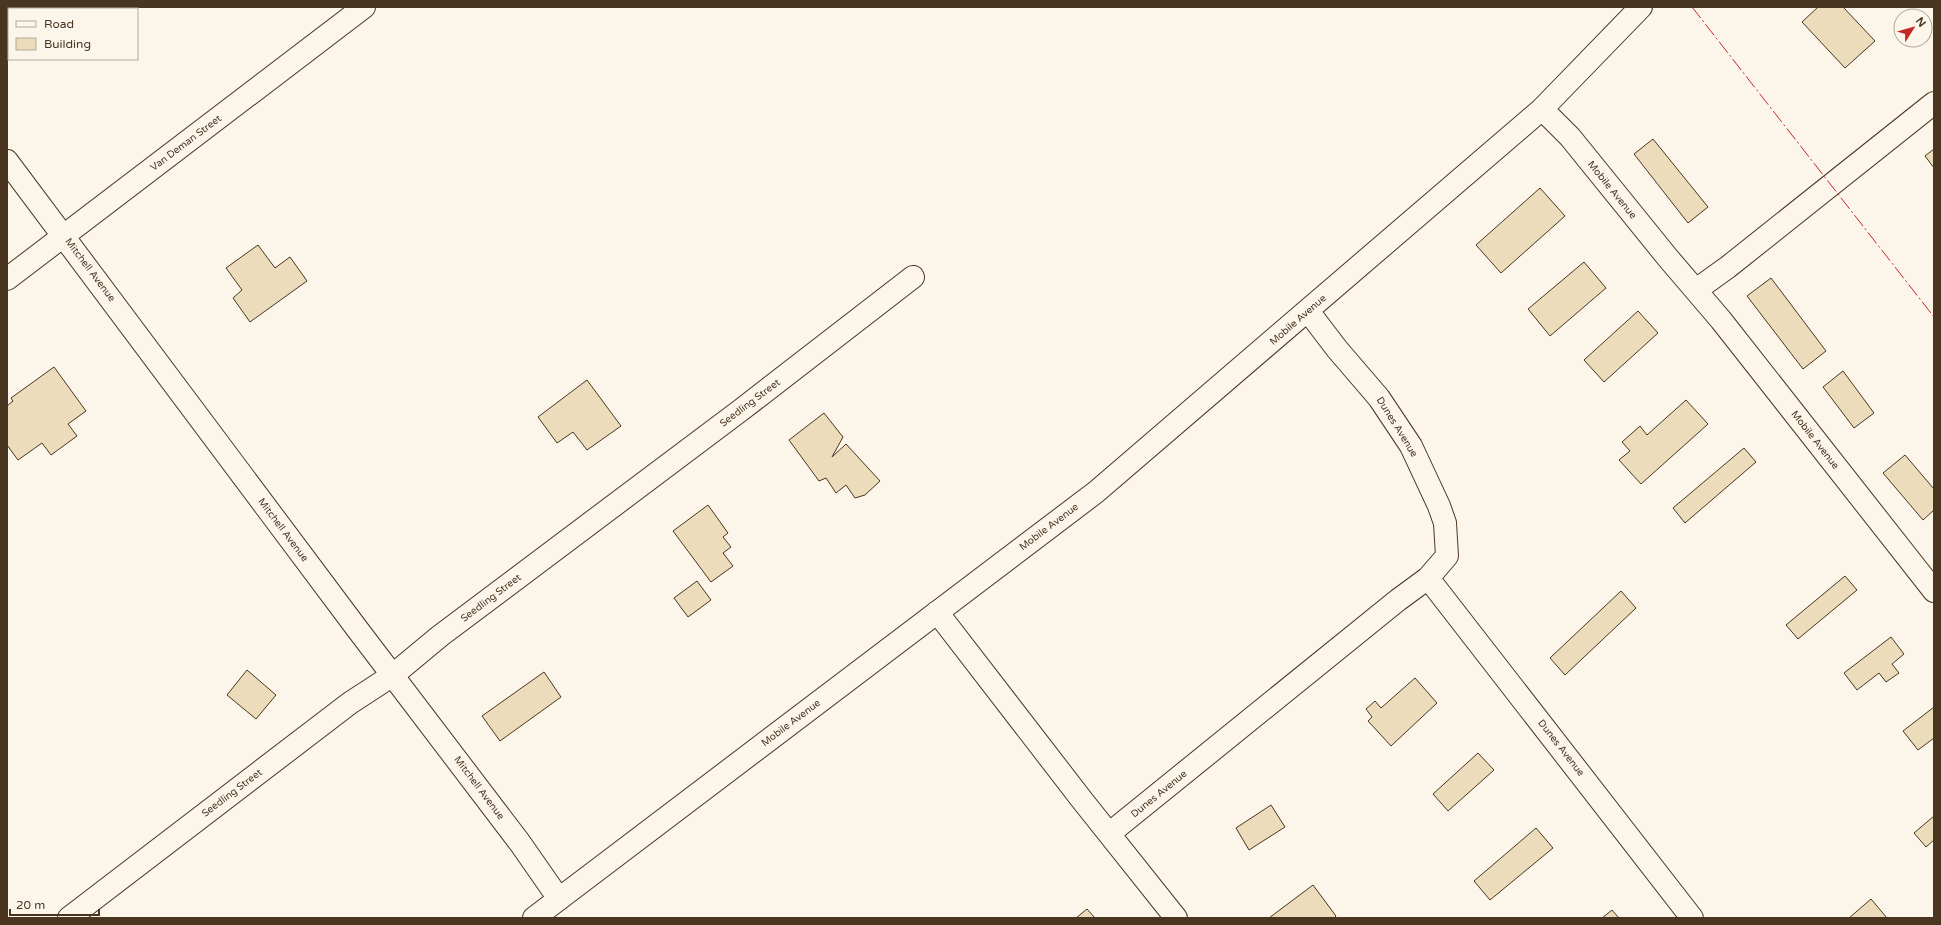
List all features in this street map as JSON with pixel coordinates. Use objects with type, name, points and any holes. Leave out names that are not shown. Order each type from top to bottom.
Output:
[{"type":"street","name":"Van Deman Street","points":[[7,279],[364,7]]},
{"type":"street","name":"Mobile Avenue","points":[[534,918],[1096,492],[1542,109],[1641,7]]},
{"type":"street","points":[[1696,290],[1728,267],[1934,103]]},
{"type":"street","name":"Mobile Avenue","points":[[1542,109],[1570,137],[1721,320],[1934,592]]},
{"type":"street","name":"Mitchell Avenue","points":[[7,161],[520,843],[559,899]]},
{"type":"street","name":"Seedling Street","points":[[69,918],[350,703],[393,675],[440,636],[741,410],[913,277]]},
{"type":"street","name":"Dunes Avenue","points":[[1110,833],[1398,600],[1428,578],[1447,556],[1445,523],[1439,506],[1411,446],[1379,398],[1337,349],[1308,311]]},
{"type":"street","name":"Dunes Avenue","points":[[1428,578],[1692,918]]},
{"type":"street","points":[[937,612],[1044,751],[1176,918]]},
{"type":"building","points":[[1818,7],[1843,7],[1875,41],[1845,68],[1802,22]]},
{"type":"building","points":[[1653,139],[1708,207],[1688,223],[1634,154]]},
{"type":"building","points":[[1934,149],[1934,168],[1925,156]]},
{"type":"building","points":[[1540,188],[1565,216],[1501,273],[1476,245]]},
{"type":"building","points":[[258,245],[275,268],[290,257],[307,281],[250,322],[233,298],[242,290],[226,268]]},
{"type":"building","points":[[1584,262],[1606,288],[1550,336],[1528,309]]},
{"type":"building","points":[[1771,278],[1826,351],[1803,369],[1747,296]]},
{"type":"building","points":[[1638,311],[1658,333],[1604,382],[1584,360]]},
{"type":"building","points":[[54,367],[86,411],[68,424],[77,436],[51,455],[42,443],[18,460],[7,445],[7,406],[13,401],[11,398]]},
{"type":"building","points":[[1843,371],[1874,413],[1854,428],[1823,387]]},
{"type":"building","points":[[587,380],[621,426],[587,450],[573,432],[557,443],[538,417]]},
{"type":"building","points":[[1686,400],[1708,424],[1641,484],[1619,460],[1630,451],[1622,442],[1640,426],[1647,435]]},
{"type":"building","points":[[824,413],[843,437],[832,457],[846,444],[880,481],[865,495],[855,498],[846,485],[836,493],[826,478],[819,481],[789,440]]},
{"type":"building","points":[[1744,448],[1756,462],[1685,523],[1673,508]]},
{"type":"building","points":[[1905,455],[1934,489],[1934,510],[1923,520],[1883,473]]},
{"type":"building","points":[[708,505],[728,533],[723,537],[731,547],[723,553],[733,566],[711,582],[673,531]]},
{"type":"building","points":[[1845,576],[1857,590],[1798,639],[1786,625]]},
{"type":"building","points":[[697,581],[711,600],[688,617],[674,598]]},
{"type":"building","points":[[1621,591],[1636,608],[1565,675],[1550,658]]},
{"type":"building","points":[[1891,637],[1904,654],[1892,664],[1899,673],[1886,682],[1879,673],[1857,690],[1844,673]]},
{"type":"building","points":[[247,670],[276,695],[256,719],[227,695]]},
{"type":"building","points":[[544,672],[561,697],[500,741],[482,716]]},
{"type":"building","points":[[1415,678],[1437,703],[1391,746],[1368,721],[1372,717],[1366,709],[1375,701],[1381,708]]},
{"type":"building","points":[[1934,707],[1934,738],[1918,750],[1903,731]]},
{"type":"building","points":[[1478,753],[1494,770],[1448,811],[1433,794]]},
{"type":"building","points":[[1271,805],[1285,827],[1249,850],[1236,828]]},
{"type":"building","points":[[1934,816],[1934,840],[1926,847],[1914,833]]},
{"type":"building","points":[[1536,828],[1553,848],[1490,900],[1474,881]]},
{"type":"building","points":[[1313,885],[1336,916],[1334,918],[1269,918]]},
{"type":"building","points":[[1871,899],[1887,918],[1849,918]]},
{"type":"building","points":[[1087,909],[1095,918],[1076,918]]},
{"type":"building","points":[[1612,910],[1619,918],[1602,918]]},
{"type":"power","points":[[1692,7],[1934,317]]}]
